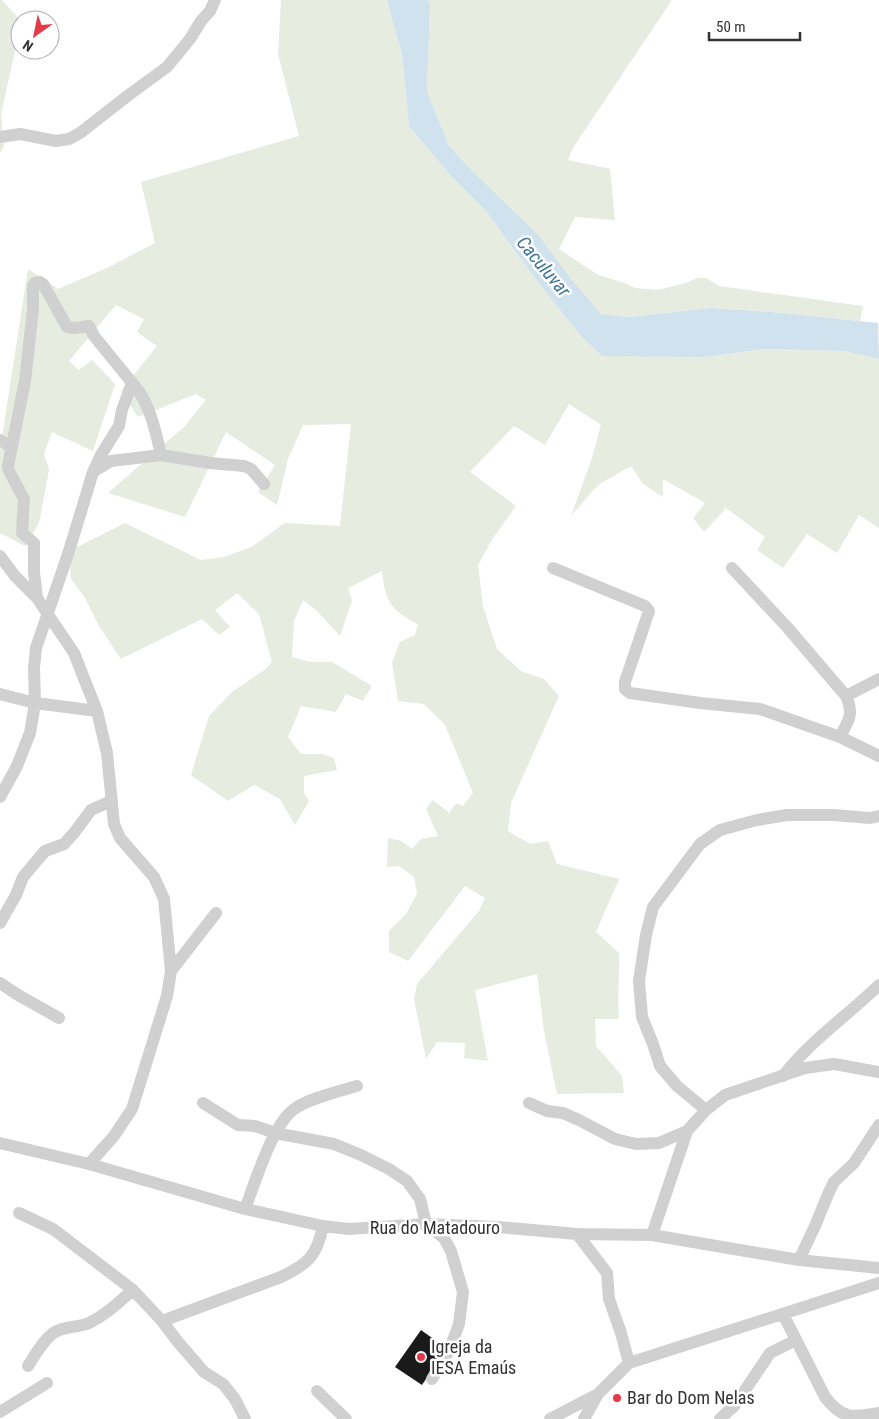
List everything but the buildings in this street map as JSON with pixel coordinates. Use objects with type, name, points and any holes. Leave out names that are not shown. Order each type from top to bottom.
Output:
[{"type":"street","points":[[0,137],[20,134],[56,141],[70,139],[80,133],[167,67],[190,39],[201,21],[210,11],[215,0]]},
{"type":"street","points":[[37,598],[34,572],[34,543],[22,533],[24,500],[9,471],[6,443],[25,381],[33,309],[33,286],[35,283],[40,282],[43,284],[67,326],[74,328],[90,326],[94,336],[145,400],[156,432],[161,455]]},
{"type":"street","points":[[0,797],[18,766],[30,733],[35,703],[34,668],[36,648],[47,613],[69,551],[93,472],[101,455],[116,434],[132,383]]},
{"type":"street","points":[[93,472],[111,461],[161,455],[244,466],[251,469],[264,484]]},
{"type":"street","points":[[0,556],[15,576],[37,598],[74,653],[97,711],[107,753],[111,778],[114,824],[120,838],[154,877],[164,899],[171,971],[167,996],[132,1109],[114,1136],[89,1164]]},
{"type":"street","points":[[553,568],[645,606],[649,611],[625,682],[626,689],[630,693],[760,709],[840,737],[879,756]]},
{"type":"street","points":[[732,568],[787,627],[846,696],[851,715],[840,737]]},
{"type":"street","points":[[846,696],[879,679]]},
{"type":"street","points":[[0,694],[35,703],[97,711]]},
{"type":"street","points":[[0,923],[16,895],[23,877],[45,851],[64,844],[91,810],[111,801]]},
{"type":"street","points":[[706,1110],[677,1086],[660,1066],[642,1017],[639,981],[646,935],[653,907],[700,844],[720,830],[757,820],[787,815],[833,815],[870,818],[879,816]]},
{"type":"street","points":[[171,971],[216,913]]},
{"type":"street","points":[[0,982],[18,995],[60,1018]]},
{"type":"street","points":[[783,1076],[812,1043],[859,1005],[879,984]]},
{"type":"street","points":[[652,1235],[687,1131],[706,1110],[725,1095],[805,1068],[834,1064],[879,1072]]},
{"type":"street","points":[[245,1209],[275,1133],[290,1111],[357,1086]]},
{"type":"street","points":[[203,1103],[238,1125],[255,1126],[275,1133],[334,1144],[389,1169],[407,1181],[420,1199],[426,1224],[444,1238],[451,1251],[463,1292],[459,1324],[449,1351],[432,1379]]},
{"type":"street","points":[[529,1103],[547,1111],[563,1113],[615,1139],[636,1144],[660,1143],[687,1131]]},
{"type":"street","points":[[799,1260],[828,1192],[834,1182],[854,1163],[879,1125]]},
{"type":"street","name":"Rua do Matadouro","points":[[0,1143],[89,1164],[245,1209],[323,1226],[349,1229],[426,1224],[498,1227],[577,1234],[652,1235],[799,1260],[879,1268]]},
{"type":"street","points":[[19,1213],[53,1229],[133,1290],[162,1321],[204,1372],[223,1384],[235,1399],[245,1419]]},
{"type":"street","points":[[162,1321],[298,1269],[316,1250],[323,1226]]},
{"type":"street","points":[[577,1234],[607,1273],[609,1299],[629,1364]]},
{"type":"street","points":[[550,1419],[598,1394],[629,1364],[879,1283]]},
{"type":"street","points":[[28,1366],[52,1334],[62,1329],[88,1323],[108,1312],[133,1290]]},
{"type":"street","points":[[783,1314],[825,1397],[834,1410],[843,1416],[857,1418],[879,1413]]},
{"type":"street","points":[[720,1419],[734,1405],[770,1353],[796,1340]]},
{"type":"street","points":[[0,1412],[47,1383]]},
{"type":"street","points":[[317,1391],[346,1419]]},
{"type":"street","points":[[584,1419],[598,1394]]},
{"type":"shaded area","points":[[0,0],[2,0],[11,10],[10,60],[13,60],[1,114],[4,146],[0,153]]},
{"type":"shaded area","points":[[281,0],[387,0],[402,55],[409,126],[450,175],[486,211],[579,334],[705,357],[764,349],[844,351],[879,359],[879,528],[859,515],[837,553],[807,534],[783,568],[757,550],[765,537],[726,508],[704,532],[693,518],[705,503],[663,479],[663,497],[643,484],[631,466],[598,485],[571,516],[592,458],[601,425],[569,404],[545,445],[514,426],[470,472],[516,506],[493,538],[478,565],[483,606],[497,649],[521,671],[544,679],[559,696],[511,803],[508,831],[530,844],[548,841],[557,864],[619,879],[596,932],[619,953],[619,1019],[595,1019],[596,1046],[622,1076],[624,1093],[557,1094],[544,1031],[537,974],[475,990],[488,1061],[464,1058],[465,1043],[437,1042],[426,1059],[414,999],[417,984],[479,911],[485,898],[465,886],[408,961],[389,952],[389,931],[406,914],[417,894],[414,877],[399,866],[387,867],[388,838],[401,841],[412,849],[421,839],[438,836],[426,809],[433,800],[449,813],[456,803],[463,806],[473,793],[445,725],[424,704],[398,701],[392,663],[400,642],[415,635],[418,624],[401,614],[391,604],[385,590],[382,571],[348,588],[352,601],[340,636],[317,611],[303,600],[294,621],[292,657],[310,662],[332,662],[372,686],[363,701],[346,694],[336,712],[301,706],[288,737],[301,754],[322,754],[334,758],[337,770],[304,776],[304,793],[309,801],[295,825],[280,799],[254,785],[228,801],[191,775],[209,716],[232,692],[263,671],[272,662],[259,614],[237,593],[215,610],[230,627],[219,635],[202,619],[121,659],[99,626],[85,598],[71,579],[69,551],[125,523],[201,560],[224,557],[251,547],[285,523],[340,526],[351,424],[303,425],[288,459],[277,505],[258,492],[275,465],[226,432],[185,517],[108,493],[185,426],[206,400],[196,394],[138,417],[121,391],[157,346],[137,332],[144,319],[116,305],[69,361],[79,370],[92,360],[115,384],[93,451],[52,432],[44,454],[49,470],[39,523],[25,546],[0,533],[0,450],[28,269],[58,289],[107,268],[155,243],[141,182],[299,136],[278,54]]},
{"type":"shaded area","points":[[428,0],[672,0],[574,146],[568,160],[610,169],[615,220],[575,217],[559,249],[598,275],[635,288],[658,290],[686,283],[697,278],[706,278],[719,286],[863,306],[860,321],[711,308],[629,317],[601,314],[449,146],[427,91],[430,5]]},
{"type":"water","name":"Caculuvar","points":[[387,0],[428,0],[430,5],[427,91],[449,146],[538,235],[571,279],[601,314],[629,317],[711,308],[785,313],[878,323],[879,359],[844,351],[764,349],[705,357],[602,356],[579,334],[486,211],[450,175],[409,126],[402,55]]},
{"type":"place","name":"Igreja da IESA Emaús","points":[[421,1357]]},
{"type":"place","name":"Bar do Dom Nelas","points":[[617,1398]]}]
